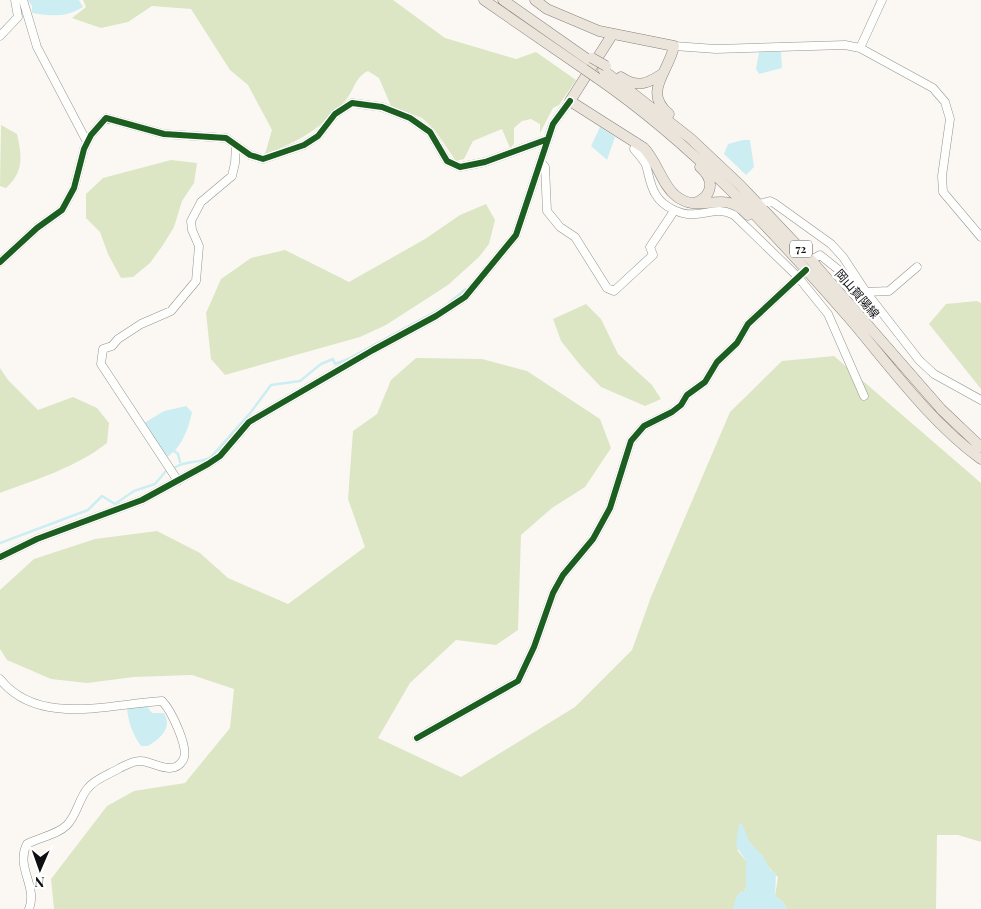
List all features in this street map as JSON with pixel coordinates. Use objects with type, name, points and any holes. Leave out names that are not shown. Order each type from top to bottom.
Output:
[{"type":"main road","name":"岡山賀陽線","points":[[484,0],[602,71],[668,120],[712,158],[759,204],[811,260],[941,409],[981,447]]},
{"type":"main road","name":"岡山賀陽線","points":[[503,0],[589,63]]},
{"type":"main road","points":[[538,1],[547,9],[612,35],[674,46]]},
{"type":"main road","points":[[570,101],[612,35]]},
{"type":"main road","name":"岡山賀陽線","points":[[674,46],[672,58],[656,90],[658,102],[664,111],[707,148],[712,158]]},
{"type":"main road","name":"岡山賀陽線","points":[[602,71],[636,84],[644,84],[663,74]]},
{"type":"main road","name":"岡山賀陽線","points":[[602,71],[643,112],[734,192],[799,261],[802,273],[927,408],[981,459]]},
{"type":"main road","name":"岡山賀陽線","points":[[570,101],[636,142],[654,158],[669,189],[677,197],[702,205],[727,201],[738,206],[771,239],[799,261]]},
{"type":"main road","name":"岡山賀陽線","points":[[643,112],[655,128],[705,172],[710,182],[708,196],[694,203]]},
{"type":"street","points":[[0,36],[18,17],[15,0]]},
{"type":"street","points":[[23,0],[37,47],[87,142]]},
{"type":"street","points":[[860,48],[882,0]]},
{"type":"street","points":[[674,46],[716,49],[845,45],[860,48],[933,88],[945,102],[950,119],[942,176],[943,192],[981,238]]},
{"type":"street","points":[[0,557],[37,539],[142,500],[178,481],[220,456],[249,422],[436,316],[465,297],[516,235],[553,124],[570,101]]},
{"type":"street","points":[[0,262],[37,228],[62,210],[74,188],[87,142],[106,118],[164,134],[226,138],[250,155],[263,159],[304,144],[318,136],[335,114],[352,103],[382,107],[416,121],[430,132],[448,161],[460,167],[485,162],[548,139]]},
{"type":"street","points":[[636,142],[634,150],[645,163],[656,196],[674,211],[695,214],[725,210],[734,215],[802,273],[828,314],[864,396]]},
{"type":"street","points":[[178,481],[101,364],[103,349],[112,346],[118,339],[141,324],[171,311],[196,281],[199,246],[192,230],[192,221],[201,202],[232,176],[236,145]]},
{"type":"street","points":[[540,162],[545,167],[547,211],[560,226],[575,237],[607,288],[614,291],[653,255],[650,247],[674,211]]},
{"type":"street","points":[[759,204],[774,203],[831,244],[843,257],[866,292],[919,360],[934,374],[981,400]]},
{"type":"street","points":[[811,260],[820,255],[866,292],[889,290],[917,267]]},
{"type":"street","points":[[417,738],[518,681],[534,647],[553,594],[564,575],[593,539],[610,508],[631,441],[644,426],[672,412],[681,405],[687,395],[705,382],[717,362],[737,343],[748,324],[802,273]]},
{"type":"street","points":[[0,679],[23,700],[45,706],[97,709],[136,702],[162,701],[184,744],[185,757],[182,763],[175,766],[160,767],[142,761],[129,763],[98,780],[88,788],[69,823],[60,831],[26,844],[22,860],[33,896],[29,909]]},
{"type":"green space","points":[[83,0],[393,0],[445,38],[516,59],[536,52],[576,80],[559,105],[553,108],[540,133],[540,124],[531,119],[522,121],[514,128],[514,144],[510,148],[502,129],[473,141],[464,159],[456,161],[434,129],[422,118],[391,106],[379,78],[368,71],[357,80],[345,101],[326,120],[308,134],[265,154],[272,130],[248,85],[230,70],[191,9],[152,6],[128,22],[101,28],[72,18],[86,7]]},
{"type":"green space","points":[[1,125],[17,134],[20,149],[19,170],[6,188],[0,186]]},
{"type":"green space","points":[[171,160],[197,163],[194,183],[182,201],[174,227],[150,263],[133,277],[121,278],[108,254],[100,232],[86,218],[86,194],[103,178]]},
{"type":"green space","points":[[486,204],[495,220],[489,244],[479,257],[448,285],[386,325],[360,337],[225,375],[211,359],[206,313],[221,279],[251,258],[285,250],[349,282],[425,239],[460,215]]},
{"type":"green space","points":[[977,301],[981,303],[981,389],[929,324],[946,304]]},
{"type":"green space","points":[[586,304],[601,319],[618,354],[652,385],[661,399],[645,406],[601,387],[561,341],[553,319]]},
{"type":"green space","points":[[834,356],[981,483],[981,842],[958,835],[937,835],[936,909],[787,909],[783,902],[775,896],[778,877],[750,843],[737,850],[746,861],[746,888],[744,892],[741,892],[733,909],[54,909],[51,879],[107,806],[134,791],[185,783],[230,728],[234,689],[192,675],[134,677],[87,683],[51,679],[7,660],[0,649],[0,590],[34,559],[95,539],[157,531],[200,553],[228,578],[288,604],[365,547],[348,499],[353,431],[377,414],[391,380],[416,358],[482,359],[527,371],[600,419],[611,448],[585,487],[552,508],[521,535],[518,630],[496,645],[456,640],[410,683],[378,738],[461,777],[575,707],[632,650],[651,597],[730,412],[782,361]]},
{"type":"green space","points":[[0,368],[8,380],[38,410],[73,397],[97,408],[109,423],[107,443],[69,466],[0,493]]},
{"type":"water","points":[[28,0],[79,0],[83,7],[64,15],[39,14],[32,13],[32,6]]},
{"type":"water","points":[[759,52],[781,52],[782,68],[759,74],[756,69]]},
{"type":"water","points":[[600,127],[615,137],[607,160],[591,146]]},
{"type":"water","points":[[750,140],[754,167],[746,175],[724,154],[728,144]]},
{"type":"water","points":[[186,406],[192,412],[187,430],[181,443],[167,457],[144,423],[164,411]]},
{"type":"water","points":[[146,705],[152,713],[164,713],[167,724],[164,732],[157,740],[148,746],[141,746],[131,728],[127,708]]},
{"type":"water","points":[[739,824],[742,824],[750,843],[763,856],[771,871],[776,873],[775,896],[783,902],[787,909],[733,909],[737,895],[746,890],[746,861],[736,846]]},
{"type":"waterway","points":[[450,302],[466,289]]},
{"type":"waterway","points":[[174,468],[211,457],[251,412],[271,385],[300,381],[321,364],[333,359],[335,364],[348,359],[444,307]]},
{"type":"waterway","points":[[173,450],[178,454],[180,462]]},
{"type":"waterway","points":[[0,543],[88,510],[102,496],[115,504],[134,491],[155,484],[166,471]]},
{"type":"cycle path","points":[[0,557],[37,539],[142,500],[208,464],[220,456],[249,422],[436,316],[465,297],[516,235],[553,124],[570,101]]},
{"type":"cycle path","points":[[0,262],[37,228],[62,210],[74,188],[84,149],[91,135],[106,118],[164,134],[226,138],[250,155],[263,159],[304,145],[318,136],[335,114],[352,103],[382,107],[410,118],[430,132],[447,161],[460,167],[485,162],[548,139]]},
{"type":"cycle path","points":[[417,738],[518,681],[534,647],[553,593],[563,575],[593,539],[610,508],[631,441],[644,426],[672,412],[681,405],[687,395],[705,382],[717,362],[737,343],[748,324],[806,270]]}]
